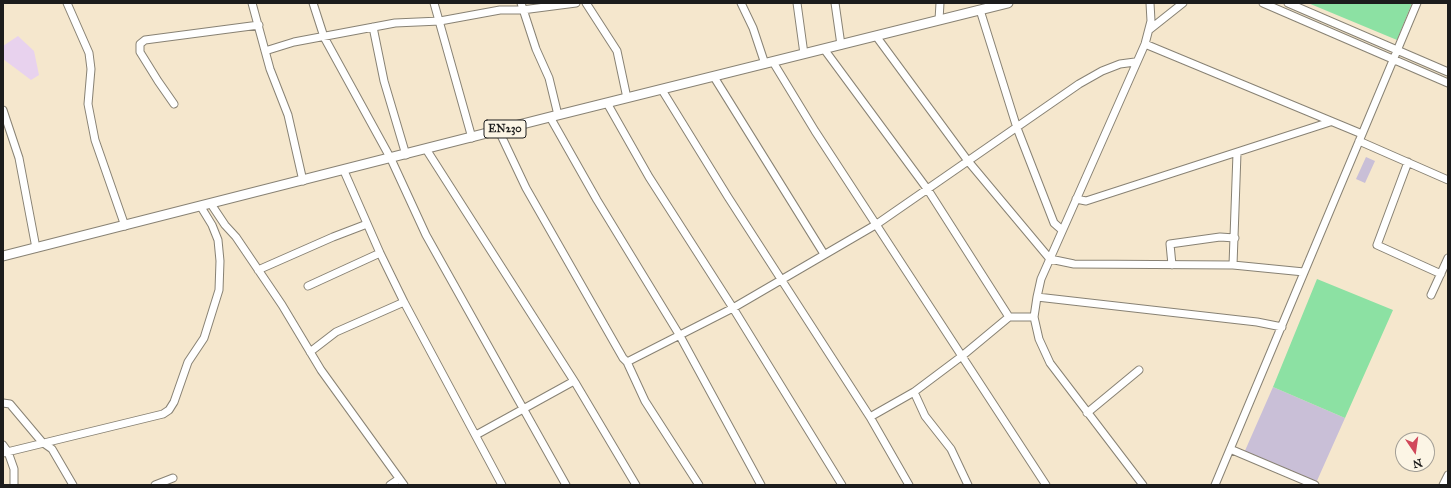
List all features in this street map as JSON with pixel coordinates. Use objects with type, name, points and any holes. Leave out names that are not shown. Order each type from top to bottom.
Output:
[{"type":"main road","name":"EN230","points":[[3,256],[344,171],[554,116],[1008,3]]},
{"type":"street","points":[[67,3],[89,53],[91,68],[88,104],[95,140],[125,226]]},
{"type":"street","points":[[252,3],[270,69],[288,115],[303,181]]},
{"type":"street","points":[[313,3],[324,37],[391,159],[426,235],[566,485]]},
{"type":"street","points":[[434,3],[472,138]]},
{"type":"street","points":[[265,51],[294,42],[395,23],[440,21],[522,7],[576,3]]},
{"type":"street","points":[[586,3],[617,51],[627,98]]},
{"type":"street","points":[[741,3],[769,63],[877,224],[1046,485]]},
{"type":"street","points":[[797,3],[804,54]]},
{"type":"street","points":[[835,3],[841,45]]},
{"type":"street","points":[[939,20],[940,3]]},
{"type":"street","points":[[1143,485],[1050,363],[1039,339],[1034,317],[1036,297],[1050,259],[1135,62],[1145,44],[1149,30],[1150,3]]},
{"type":"street","points":[[1149,30],[1183,3]]},
{"type":"street","points":[[1263,3],[1273,4],[1448,83]]},
{"type":"street","points":[[1288,3],[1448,72]]},
{"type":"street","points":[[1215,485],[1417,3]]},
{"type":"street","points":[[522,7],[536,49],[549,78],[554,116],[597,200],[680,336],[762,485]]},
{"type":"street","points":[[980,10],[1017,128],[1054,223],[1062,230]]},
{"type":"street","points":[[174,104],[140,52],[140,44],[145,40],[259,25]]},
{"type":"street","points":[[373,27],[384,82],[406,155]]},
{"type":"street","points":[[876,36],[968,161],[1050,259],[1074,264],[1234,265],[1304,272]]},
{"type":"street","points":[[1145,44],[1330,122],[1408,162],[1448,180]]},
{"type":"street","points":[[824,49],[928,190],[1009,317]]},
{"type":"street","points":[[627,362],[733,308],[877,224],[1079,84],[1102,71],[1120,64],[1135,62]]},
{"type":"street","points":[[714,77],[824,254]]},
{"type":"street","points":[[662,90],[870,417],[909,485]]},
{"type":"street","points":[[608,103],[649,177],[733,308],[842,485]]},
{"type":"street","points":[[3,110],[4,119],[19,158],[36,248]]},
{"type":"street","points":[[1076,199],[1086,201],[1330,122]]},
{"type":"street","points":[[499,131],[526,188],[623,358],[627,362],[645,401],[699,485]]},
{"type":"street","points":[[426,149],[574,381],[636,485]]},
{"type":"street","points":[[1234,265],[1237,153]]},
{"type":"street","points":[[1408,162],[1377,245],[1441,274]]},
{"type":"street","points":[[344,171],[404,302],[502,485]]},
{"type":"street","points":[[212,204],[258,270],[310,352],[404,485]]},
{"type":"street","points":[[6,452],[42,442],[163,414],[169,410],[174,402],[188,362],[204,338],[219,290],[220,261],[218,240],[212,225],[201,207]]},
{"type":"street","points":[[258,270],[333,237],[368,224]]},
{"type":"street","points":[[1172,265],[1170,244],[1220,237],[1235,238]]},
{"type":"street","points":[[308,286],[380,252]]},
{"type":"street","points":[[1431,295],[1448,258]]},
{"type":"street","points":[[1036,297],[1257,322],[1282,327]]},
{"type":"street","points":[[310,352],[336,332],[404,302]]},
{"type":"street","points":[[870,417],[914,392],[962,356],[1009,317],[1034,317]]},
{"type":"street","points":[[1087,413],[1139,370]]},
{"type":"street","points":[[476,435],[522,408],[574,381]]},
{"type":"street","points":[[914,392],[925,416],[951,449],[968,485]]},
{"type":"street","points":[[3,403],[10,404],[42,442],[52,449],[73,485]]},
{"type":"street","points":[[3,445],[14,469],[14,485]]},
{"type":"street","points":[[1230,449],[1315,485]]},
{"type":"street","points":[[1443,485],[1448,475]]},
{"type":"street","points":[[155,485],[173,478]]},
{"type":"street","points":[[390,485],[399,479]]},
{"type":"shaded area","points":[[18,36],[34,51],[39,75],[31,80],[3,59],[3,46]]},
{"type":"shaded area","points":[[1366,157],[1375,161],[1365,183],[1356,179]]},
{"type":"shaded area","points":[[1273,387],[1345,418],[1316,483],[1244,453]]},
{"type":"green space","points":[[1308,3],[1412,3],[1397,40]]},
{"type":"green space","points":[[1317,279],[1393,310],[1345,418],[1273,387]]}]
